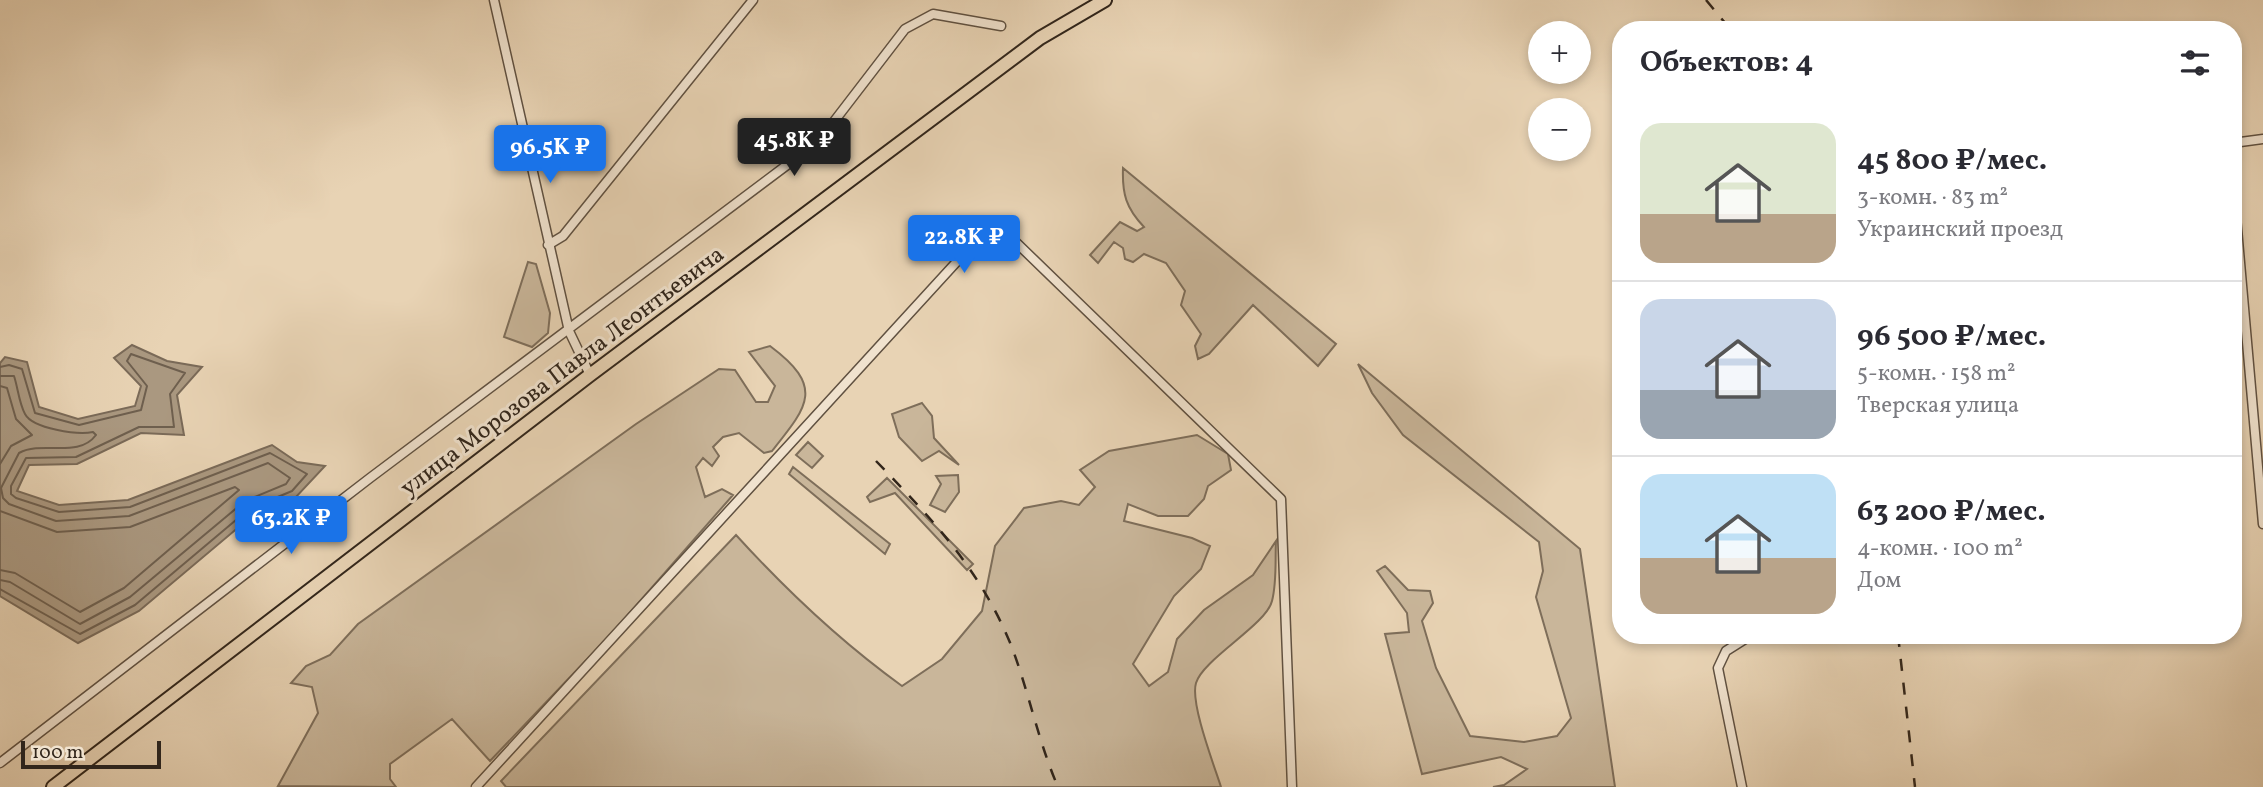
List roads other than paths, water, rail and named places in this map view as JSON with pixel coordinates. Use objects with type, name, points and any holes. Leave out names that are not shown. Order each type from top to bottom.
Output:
[{"type":"main road","name":"улица Морозова Павла Леонтьевича","points":[[53,787],[590,375],[1040,38],[1105,0]]},
{"type":"street","points":[[494,0],[569,331],[590,375]]},
{"type":"street","points":[[548,245],[563,236],[581,215],[752,0]]},
{"type":"street","points":[[0,763],[369,478],[569,331],[819,141],[905,29],[933,14],[1001,26]]},
{"type":"street","points":[[2242,142],[2263,139]]},
{"type":"street","points":[[476,787],[994,221],[1281,499],[1292,787]]},
{"type":"street","points":[[2242,285],[2263,524]]},
{"type":"street","points":[[1737,644],[1726,651],[1718,668],[1742,787]]},
{"type":"water","points":[[132,345],[167,361],[202,367],[177,395],[184,435],[141,433],[77,464],[29,465],[17,491],[59,505],[128,500],[272,445],[297,462],[325,466],[296,497],[253,515],[139,611],[78,643],[0,596],[0,363],[5,357],[27,362],[39,407],[78,419],[135,406],[141,386],[114,358]]},
{"type":"railway","points":[[1706,0],[1724,21]]},
{"type":"railway","points":[[876,461],[953,546],[985,592],[1011,645],[1058,787]]},
{"type":"railway","points":[[1899,644],[1915,787]]}]
